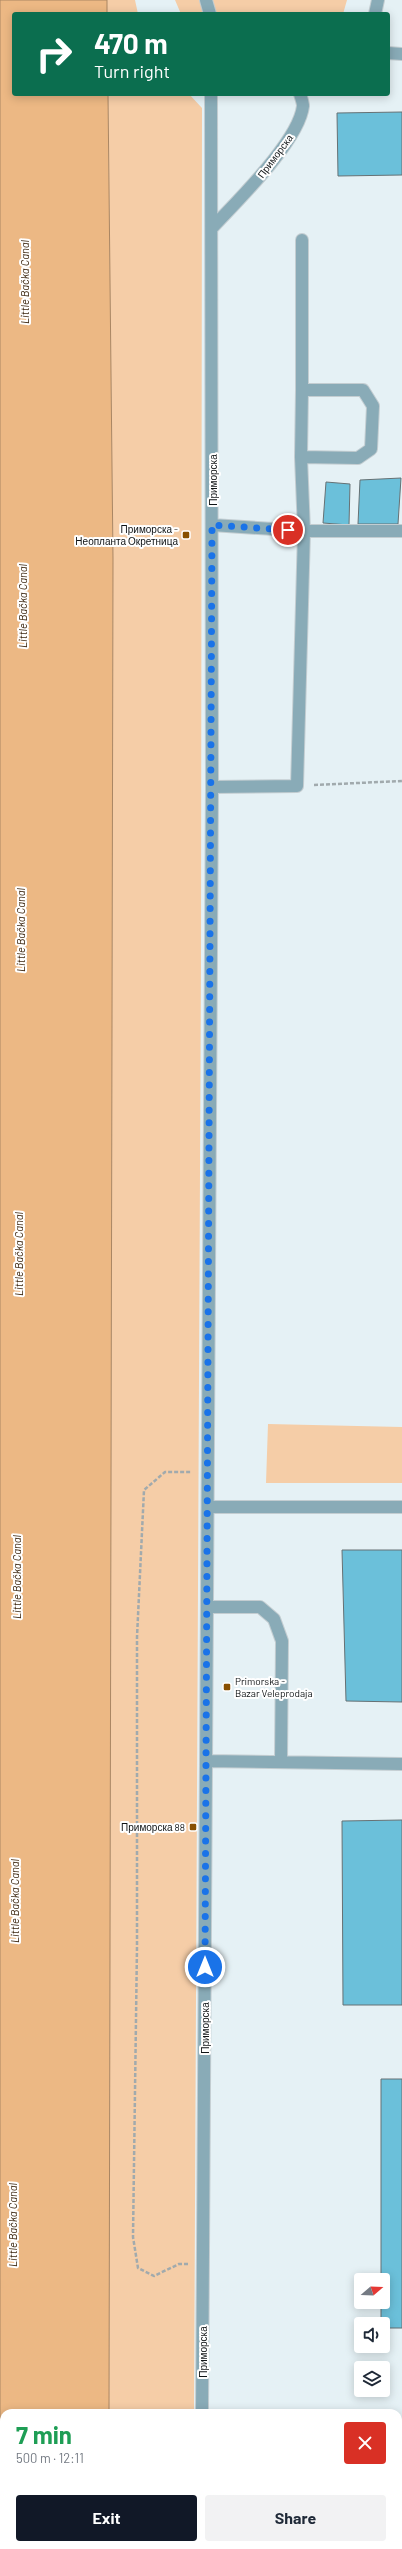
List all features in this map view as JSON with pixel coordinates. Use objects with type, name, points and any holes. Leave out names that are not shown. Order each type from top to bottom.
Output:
[{"type":"street","points":[[206,0],[209,12]]},
{"type":"street","points":[[375,12],[378,0]]},
{"type":"street","points":[[390,52],[402,54]]},
{"type":"street","name":"Приморска","points":[[202,2409],[209,1507],[212,787],[212,96]]},
{"type":"street","name":"Приморска","points":[[213,227],[251,187],[292,136],[303,106],[300,96]]},
{"type":"street","points":[[212,787],[297,786],[304,531],[301,458],[302,240]]},
{"type":"street","points":[[301,458],[358,458],[371,450],[374,406],[363,390],[302,390]]},
{"type":"street","points":[[212,525],[304,531],[402,531]]},
{"type":"street","points":[[209,1507],[402,1507]]},
{"type":"street","points":[[208,1607],[260,1607],[274,1619],[282,1640],[281,1762]]},
{"type":"street","points":[[207,1761],[402,1764]]},
{"type":"path","points":[[297,786],[402,781]]},
{"type":"path","points":[[203,2264],[179,2264],[154,2276],[138,2268],[133,2237],[137,1946],[137,1637],[144,1490],[165,1472],[209,1472]]},
{"type":"shaded area","points":[[107,0],[135,0],[138,12],[107,12]]},
{"type":"shaded area","points":[[175,0],[347,0],[344,12],[180,12]]},
{"type":"shaded area","points":[[108,96],[191,96],[202,108],[201,965],[194,2409],[109,2409],[113,559]]},
{"type":"shaded area","points":[[268,1424],[402,1427],[402,1483],[266,1483]]},
{"type":"water","name":"Little Bačka Canal","points":[[0,0],[107,0],[107,12],[12,12],[12,96],[108,96],[113,559],[109,2409],[0,2409]]},
{"type":"building","points":[[402,112],[402,175],[338,176],[337,113]]},
{"type":"building","points":[[401,478],[398,524],[358,524],[360,480]]},
{"type":"building","points":[[326,482],[350,484],[349,525],[323,523]]},
{"type":"building","points":[[342,1550],[402,1550],[402,1702],[346,1701]]},
{"type":"building","points":[[402,1820],[402,2005],[343,2005],[342,1821]]},
{"type":"building","points":[[381,2079],[402,2079],[402,2328],[390,2328],[390,2317],[381,2317],[381,2309],[390,2309],[390,2273],[381,2273]]},
{"type":"place","name":"Приморска - Неопланта Окретница","points":[[186,535]]},
{"type":"place","name":"Primorska - Bazar Veleprodaja","points":[[227,1687]]},
{"type":"place","name":"Приморска 88","points":[[193,1827]]},
{"type":"route","points":[[205,1967],[209,1507],[212,525],[288,530]]}]
